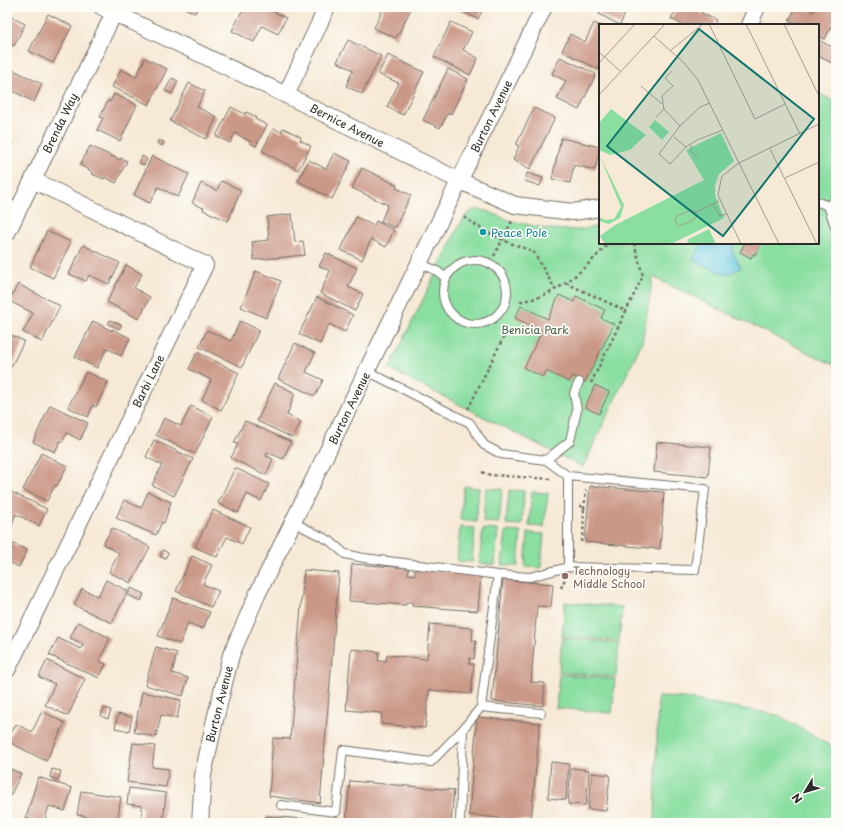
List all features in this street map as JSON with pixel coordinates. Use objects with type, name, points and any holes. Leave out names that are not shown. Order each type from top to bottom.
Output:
[{"type":"street","points":[[286,94],[327,7]]},
{"type":"street","name":"Burton Avenue","points":[[200,823],[203,775],[231,655],[257,595],[544,7]]},
{"type":"street","points":[[749,24],[757,7]]},
{"type":"street","name":"Bernice Avenue","points":[[108,10],[286,94],[460,181],[515,205],[573,212],[599,208]]},
{"type":"street","name":"Brenda Way","points":[[7,233],[33,180],[108,10]]},
{"type":"street","name":"Barbi Lane","points":[[7,670],[205,265],[33,180]]},
{"type":"lane","points":[[828,206],[836,200]]},
{"type":"lane","points":[[819,202],[828,206],[836,229]]},
{"type":"lane","points":[[473,260],[484,261],[494,265],[502,273],[506,283],[508,294],[506,304],[501,313],[493,320],[483,324],[472,325],[462,322],[454,317],[447,308],[443,298],[443,288],[446,278],[453,269],[462,263],[473,260]]},
{"type":"lane","points":[[420,263],[437,271],[446,278]]},
{"type":"lane","points":[[293,522],[330,541],[345,554],[364,558],[498,575],[530,577],[569,567],[695,570],[705,489],[568,476],[546,460],[501,454],[484,445],[470,423],[367,371]]},
{"type":"lane","points":[[546,460],[570,441],[577,410],[574,393],[579,382]]},
{"type":"lane","points":[[568,476],[569,567]]},
{"type":"lane","points":[[281,805],[336,812],[343,750],[431,762],[463,730],[481,707],[498,575]]},
{"type":"lane","points":[[481,707],[541,713]]},
{"type":"lane","points":[[460,823],[463,730]]},
{"type":"path","points":[[464,217],[484,231],[533,251],[555,289]]},
{"type":"path","points":[[494,256],[512,221]]},
{"type":"path","points":[[520,300],[531,300],[566,283],[584,269],[608,244]]},
{"type":"path","points":[[575,402],[583,400],[643,276],[634,244]]},
{"type":"path","points":[[566,283],[626,311]]},
{"type":"path","points":[[468,410],[505,334]]},
{"type":"path","points":[[482,472],[490,475],[558,480],[584,509],[583,536],[580,543]]},
{"type":"path","points":[[561,588],[569,567]]},
{"type":"green space","name":"Benicia Park","points":[[819,94],[836,102],[836,366],[653,277],[642,342],[583,467],[389,369],[459,226],[467,214],[475,209],[486,211],[512,221],[547,229],[578,230],[599,226],[599,244],[819,244]]},
{"type":"green space","points":[[464,486],[479,488],[476,522],[460,520]]},
{"type":"green space","points":[[486,488],[502,489],[499,523],[483,522]]},
{"type":"green space","points":[[509,490],[524,491],[522,525],[506,524]]},
{"type":"green space","points":[[532,492],[548,493],[544,527],[529,526]]},
{"type":"green space","points":[[460,527],[475,528],[472,562],[457,561]]},
{"type":"green space","points":[[483,529],[498,530],[495,565],[479,563]]},
{"type":"green space","points":[[506,531],[521,532],[518,566],[502,565]]},
{"type":"green space","points":[[528,533],[544,534],[541,568],[525,567]]},
{"type":"green space","points":[[565,602],[622,607],[619,641],[562,636]]},
{"type":"green space","points":[[562,638],[619,643],[616,677],[559,672]]},
{"type":"green space","points":[[559,674],[615,679],[612,713],[556,708]]},
{"type":"green space","points":[[658,697],[683,698],[778,715],[836,749],[836,823],[655,823]]},
{"type":"water","points":[[701,244],[735,244],[732,250],[741,268],[726,275],[693,260]]},
{"type":"building","points":[[182,7],[198,7],[195,13]]},
{"type":"building","points":[[244,7],[265,7],[286,18],[278,34],[262,26],[254,42],[232,31]]},
{"type":"building","points":[[384,7],[412,7],[396,38],[374,28]]},
{"type":"building","points":[[458,7],[484,7],[478,19],[457,9]]},
{"type":"building","points":[[602,7],[628,7],[620,24],[599,14]]},
{"type":"building","points":[[677,7],[704,7],[701,13],[716,20],[714,24],[681,24],[671,19]]},
{"type":"building","points":[[796,7],[802,7],[813,12],[815,7],[836,7],[836,16],[825,39],[819,36],[819,24],[794,24],[789,21]]},
{"type":"building","points":[[48,14],[72,26],[53,63],[29,51]]},
{"type":"building","points":[[7,15],[25,24],[14,46],[7,43]]},
{"type":"building","points":[[451,22],[472,32],[463,50],[478,58],[470,75],[434,57]]},
{"type":"building","points":[[594,23],[599,26],[598,69],[562,51],[570,34],[585,42]]},
{"type":"building","points":[[348,40],[381,56],[362,94],[346,86],[353,70],[337,62]]},
{"type":"building","points":[[819,40],[836,49],[836,55],[832,63],[819,56]]},
{"type":"building","points":[[388,55],[424,72],[403,115],[387,107],[399,83],[378,74]]},
{"type":"building","points":[[560,57],[596,74],[579,110],[557,99],[566,81],[552,74]]},
{"type":"building","points":[[145,58],[167,69],[149,105],[112,87],[121,69],[136,77]]},
{"type":"building","points":[[7,67],[42,84],[34,102],[11,90],[7,97]]},
{"type":"building","points":[[448,69],[468,79],[451,114],[448,113],[440,128],[423,120]]},
{"type":"building","points":[[172,78],[178,81],[172,94],[165,91]]},
{"type":"building","points":[[189,83],[205,91],[197,107],[217,117],[206,139],[170,121]]},
{"type":"building","points":[[114,94],[137,105],[120,141],[97,130],[103,118],[100,117],[108,100],[110,102]]},
{"type":"building","points":[[231,107],[245,114],[246,112],[256,117],[255,119],[267,125],[256,146],[235,133],[230,143],[216,136]]},
{"type":"building","points":[[534,108],[555,118],[530,169],[513,160],[519,146],[516,145]]},
{"type":"building","points":[[274,128],[281,132],[283,128],[301,137],[300,140],[311,146],[298,170],[262,151]]},
{"type":"building","points":[[561,138],[599,147],[595,170],[574,165],[570,183],[552,179]]},
{"type":"building","points":[[7,140],[13,143],[7,156]]},
{"type":"building","points":[[158,140],[164,142],[162,146],[157,143]]},
{"type":"building","points":[[90,146],[120,160],[121,158],[127,161],[116,183],[105,177],[104,179],[92,174],[93,172],[80,165]]},
{"type":"building","points":[[334,153],[351,161],[332,199],[298,181],[309,160],[326,169]]},
{"type":"building","points":[[142,156],[147,159],[144,165],[139,163]]},
{"type":"building","points":[[152,156],[189,174],[178,197],[158,187],[150,203],[134,195]]},
{"type":"building","points":[[362,168],[397,185],[396,188],[411,195],[395,228],[381,221],[388,205],[352,188]]},
{"type":"building","points":[[527,173],[543,178],[540,186],[525,181]]},
{"type":"building","points":[[221,181],[241,190],[228,221],[203,210],[204,208],[192,203],[201,183],[217,191]]},
{"type":"building","points":[[292,214],[295,242],[303,241],[305,255],[254,260],[252,242],[269,240],[267,217]]},
{"type":"building","points":[[356,217],[374,226],[376,221],[394,230],[386,247],[371,239],[362,260],[341,250]]},
{"type":"building","points":[[47,231],[71,242],[53,278],[30,267]]},
{"type":"building","points":[[744,244],[760,244],[755,255],[753,254],[751,258],[740,252]]},
{"type":"building","points":[[83,245],[120,263],[109,284],[89,275],[86,281],[69,274]]},
{"type":"building","points":[[326,253],[357,268],[348,287],[363,294],[355,311],[320,293],[330,271],[319,266]]},
{"type":"building","points":[[126,265],[142,274],[134,288],[150,297],[139,319],[107,302]]},
{"type":"building","points":[[256,271],[281,281],[266,318],[241,307]]},
{"type":"building","points":[[18,284],[60,306],[42,342],[23,332],[33,313],[9,301]]},
{"type":"building","points":[[559,295],[574,302],[576,296],[605,310],[601,318],[614,324],[585,382],[573,376],[569,382],[546,371],[543,377],[524,368],[542,331],[515,318],[521,306],[548,319]]},
{"type":"building","points":[[317,297],[353,315],[345,332],[329,324],[320,344],[299,334]]},
{"type":"building","points":[[110,320],[122,325],[119,329],[108,324]]},
{"type":"building","points":[[93,321],[130,338],[121,356],[107,348],[97,368],[75,357]]},
{"type":"building","points":[[240,321],[259,330],[242,367],[199,347],[207,330],[231,341]]},
{"type":"building","points":[[7,333],[24,341],[7,375]]},
{"type":"building","points":[[295,343],[315,353],[306,372],[323,380],[315,396],[278,379]]},
{"type":"building","points":[[197,352],[239,373],[221,410],[202,400],[211,380],[189,369]]},
{"type":"building","points":[[86,372],[108,382],[96,407],[93,405],[88,417],[68,407]]},
{"type":"building","points":[[275,383],[295,393],[287,415],[301,422],[293,438],[257,421]]},
{"type":"building","points":[[595,385],[609,392],[599,414],[585,407]]},
{"type":"building","points":[[50,405],[88,423],[80,440],[67,433],[62,442],[60,441],[55,452],[33,442]]},
{"type":"building","points":[[191,406],[213,417],[195,454],[156,435],[164,418],[181,426]]},
{"type":"building","points":[[245,421],[291,442],[283,459],[267,452],[266,456],[273,459],[266,475],[231,458],[238,444],[234,443]]},
{"type":"building","points":[[154,440],[193,459],[174,496],[152,485],[162,465],[146,457]]},
{"type":"building","points":[[657,442],[711,447],[708,477],[654,472]]},
{"type":"building","points":[[41,453],[67,466],[57,486],[55,485],[47,501],[23,490]]},
{"type":"building","points":[[235,468],[269,484],[261,501],[247,494],[238,513],[218,503]]},
{"type":"building","points":[[590,486],[664,492],[660,549],[585,542]]},
{"type":"building","points":[[7,490],[47,509],[39,526],[16,514],[7,533]]},
{"type":"building","points":[[148,492],[171,502],[164,523],[162,522],[156,535],[116,518],[124,500],[141,508]]},
{"type":"building","points":[[213,510],[250,527],[242,544],[227,537],[217,557],[195,547]]},
{"type":"building","points":[[112,528],[150,547],[131,583],[109,572],[119,553],[103,544]]},
{"type":"building","points":[[7,541],[27,550],[19,567],[7,561]]},
{"type":"building","points":[[163,550],[168,553],[165,559],[160,556]]},
{"type":"building","points":[[192,556],[212,565],[203,584],[219,591],[211,607],[176,591]]},
{"type":"building","points":[[352,564],[409,568],[408,574],[415,575],[415,569],[481,574],[478,611],[412,606],[413,602],[406,602],[406,605],[349,601]]},
{"type":"building","points":[[304,570],[339,573],[320,803],[269,796],[273,738],[290,739]]},
{"type":"building","points":[[106,580],[128,591],[112,623],[74,605],[82,589],[98,596]]},
{"type":"building","points":[[503,580],[553,584],[551,607],[537,606],[531,682],[545,683],[543,706],[492,701]]},
{"type":"building","points":[[131,588],[144,594],[141,601],[128,595]]},
{"type":"building","points":[[173,598],[210,612],[203,629],[188,623],[180,644],[158,636]]},
{"type":"building","points":[[78,622],[110,638],[99,661],[106,664],[99,678],[49,655],[58,638],[81,649],[83,644],[70,638]]},
{"type":"building","points":[[430,624],[473,628],[472,640],[476,641],[474,659],[470,658],[469,664],[474,664],[471,694],[429,690],[425,728],[381,724],[382,713],[346,710],[351,649],[379,652],[378,661],[386,661],[387,655],[427,659]]},
{"type":"building","points":[[156,647],[177,653],[172,673],[188,678],[183,696],[145,685]]},
{"type":"building","points":[[47,660],[85,679],[68,716],[45,705],[55,684],[39,677]]},
{"type":"building","points":[[142,692],[181,700],[177,718],[161,715],[156,737],[134,732]]},
{"type":"building","points":[[104,708],[111,710],[108,719],[101,716]]},
{"type":"building","points":[[42,711],[65,723],[46,761],[7,741],[16,724],[32,732]]},
{"type":"building","points":[[118,714],[132,717],[129,731],[115,728]]},
{"type":"building","points":[[477,717],[540,723],[531,821],[469,815]]},
{"type":"building","points":[[133,743],[155,746],[152,767],[169,769],[166,787],[127,782]]},
{"type":"building","points":[[551,762],[569,764],[566,800],[548,798]]},
{"type":"building","points":[[7,767],[21,774],[7,802]]},
{"type":"building","points":[[571,768],[589,770],[586,805],[568,804]]},
{"type":"building","points":[[52,769],[61,771],[58,780],[50,777]]},
{"type":"building","points":[[592,773],[610,775],[606,811],[588,809]]},
{"type":"building","points":[[38,777],[72,788],[65,811],[49,806],[44,823],[26,818]]},
{"type":"building","points":[[350,781],[454,790],[451,823],[346,823]]},
{"type":"building","points":[[129,788],[166,793],[163,823],[141,823],[142,806],[127,804]]},
{"type":"building","points":[[81,791],[121,797],[117,823],[97,823],[98,821],[89,820],[89,817],[77,815]]},
{"type":"building","points":[[266,816],[329,821],[328,823],[266,823]]},
{"type":"building","points":[[608,820],[627,822],[627,823],[608,823]]},
{"type":"place","name":"Peace Pole","points":[[483,232]]},
{"type":"place","name":"Technology Middle School","points":[[565,576]]}]
